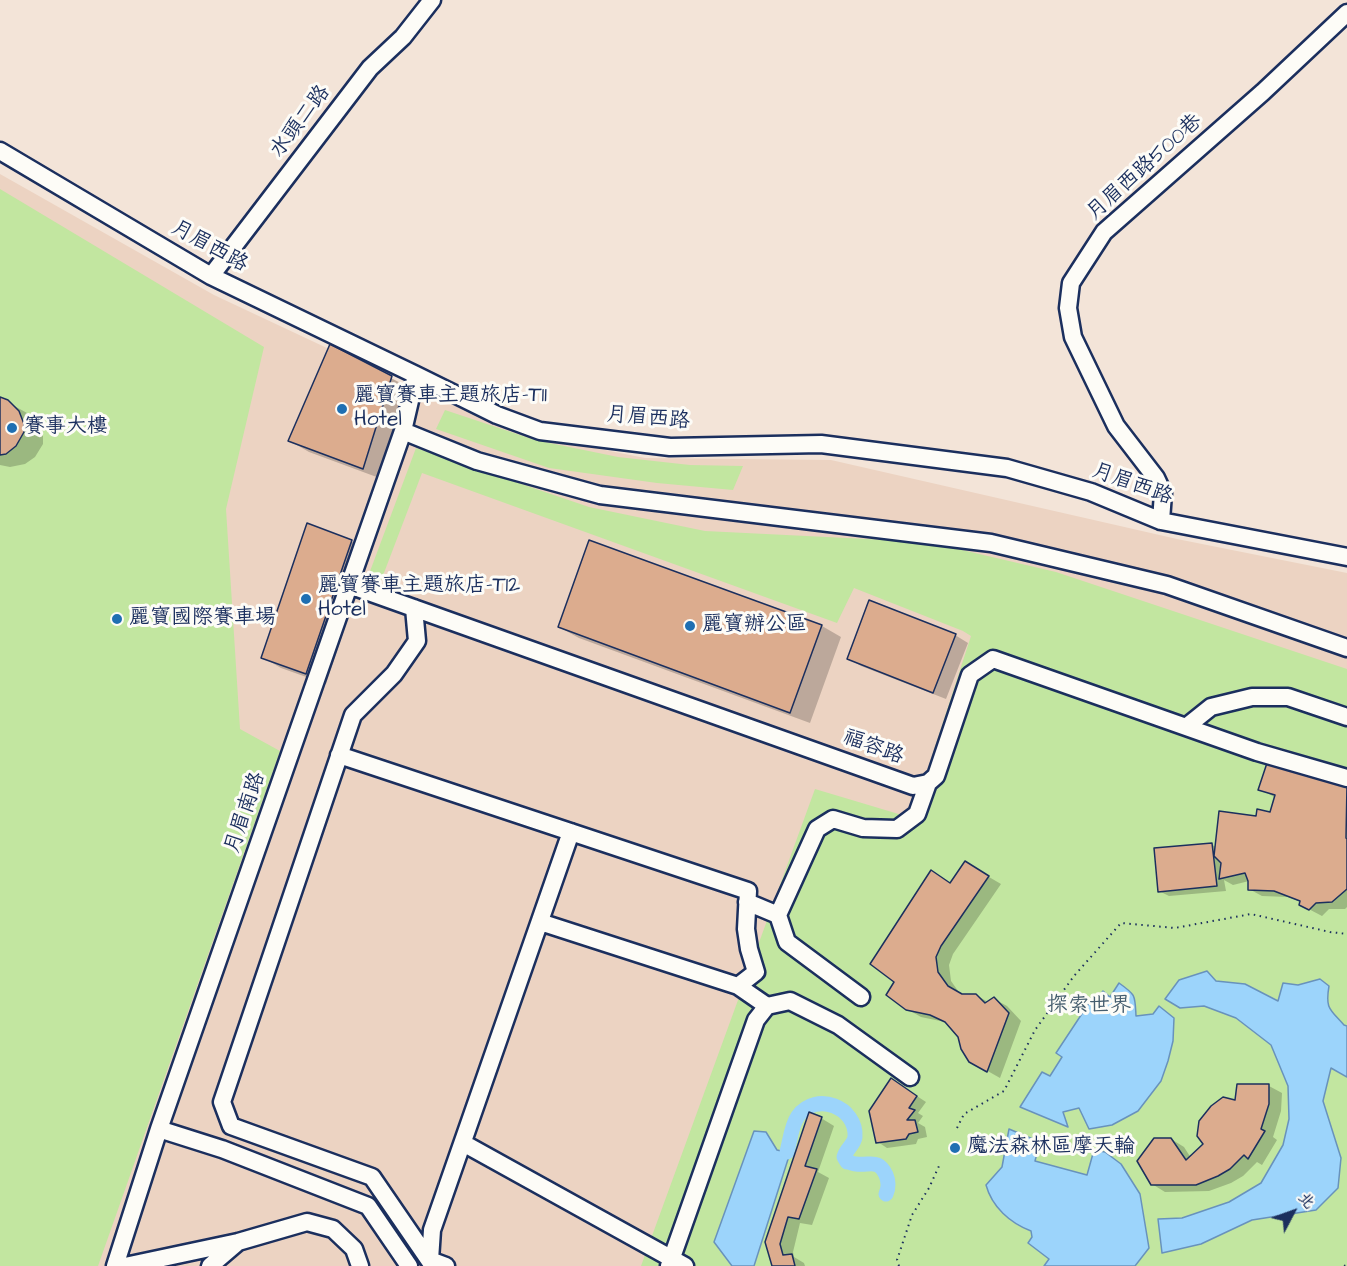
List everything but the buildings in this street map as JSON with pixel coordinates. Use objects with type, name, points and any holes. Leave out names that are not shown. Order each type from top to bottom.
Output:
[{"type":"street","name":"水頭二路","points":[[211,276],[370,68],[403,37],[432,0]]},
{"type":"street","name":"月眉西路500巷","points":[[1161,521],[1163,493],[1156,478],[1116,426],[1073,338],[1068,308],[1071,283],[1104,232],[1263,92],[1347,13]]},
{"type":"street","name":"月眉西路","points":[[0,151],[211,276],[497,416],[540,430],[670,447],[821,444],[1007,468],[1091,492],[1161,521],[1347,557]]},
{"type":"street","name":"月眉南路","points":[[115,1266],[159,1129],[403,431],[416,375]]},
{"type":"street","points":[[403,431],[477,461],[600,495],[991,543],[1167,585],[1347,648]]},
{"type":"street","name":"福容路","points":[[349,585],[913,786],[928,783]]},
{"type":"street","points":[[414,608],[417,641],[394,674],[353,715],[222,1102],[231,1126],[372,1177],[432,1263],[447,1266]]},
{"type":"street","points":[[861,997],[787,942],[778,915],[817,829],[834,819],[863,828],[897,829],[917,814],[928,783],[936,776],[970,675],[993,659],[1257,752],[1347,778]]},
{"type":"street","points":[[1186,727],[1211,707],[1252,697],[1288,697],[1347,717]]},
{"type":"street","points":[[339,755],[748,891],[746,929],[756,972],[738,986]]},
{"type":"street","points":[[432,1263],[432,1230],[571,832]]},
{"type":"street","points":[[747,902],[778,915]]},
{"type":"street","points":[[540,922],[738,986],[767,1006]]},
{"type":"street","points":[[463,1143],[675,1263],[756,1020],[767,1006],[790,1001],[838,1025],[910,1077]]},
{"type":"street","points":[[159,1129],[222,1149],[368,1206],[409,1266]]},
{"type":"street","points":[[124,1266],[238,1242],[307,1222],[333,1229],[354,1249],[360,1266]]},
{"type":"street","points":[[210,1266],[238,1242]]},
{"type":"path","points":[[957,1128],[964,1114],[1004,1091],[1035,1030],[1074,976],[1121,923],[1175,928],[1251,914],[1347,934]]},
{"type":"path","points":[[899,1266],[897,1260],[912,1215],[929,1188],[939,1166]]},
{"type":"shaded area","points":[[0,174],[214,295],[425,394],[525,434],[645,458],[831,460],[1177,539],[1347,573],[1347,1266],[0,1266]]},
{"type":"green space","name":"麗寶國際賽車場","points":[[0,189],[264,347],[226,509],[240,729],[280,751],[98,1266],[0,1266]]},
{"type":"green space","points":[[445,410],[535,440],[618,457],[690,465],[743,466],[733,490],[657,483],[549,468],[436,429]]},
{"type":"green space","name":"探索世界","points":[[416,448],[589,507],[705,531],[928,542],[1056,572],[1347,669],[1347,768],[1242,737],[1347,782],[1347,1266],[641,1266],[815,789],[912,818],[971,636],[854,588],[837,623],[422,473],[379,586],[366,582]]},
{"type":"water","points":[[1207,971],[1216,981],[1245,984],[1278,1001],[1283,983],[1298,985],[1320,979],[1329,986],[1328,1004],[1332,1012],[1347,1026],[1347,1077],[1331,1068],[1323,1101],[1341,1158],[1338,1188],[1316,1210],[1252,1220],[1201,1244],[1162,1253],[1158,1219],[1182,1218],[1229,1202],[1261,1183],[1283,1145],[1289,1119],[1288,1086],[1271,1045],[1236,1018],[1204,1006],[1180,1008],[1165,999],[1179,980]]},
{"type":"water","points":[[1119,983],[1134,996],[1136,1016],[1153,1014],[1159,1006],[1174,1018],[1173,1041],[1161,1081],[1138,1111],[1112,1125],[1089,1129],[1079,1108],[1063,1112],[1068,1127],[1020,1107],[1042,1072],[1050,1076],[1062,1057],[1056,1053],[1091,1000],[1095,1003],[1103,991],[1110,997]]},
{"type":"water","points":[[1009,1129],[1040,1142],[1035,1161],[1087,1175],[1094,1150],[1105,1152],[1121,1164],[1140,1194],[1149,1248],[1135,1266],[1044,1266],[1049,1259],[1028,1243],[1032,1237],[1031,1231],[1016,1224],[997,1207],[986,1185],[1002,1167]]},
{"type":"water","points":[[754,1131],[766,1132],[777,1150],[790,1153],[754,1266],[732,1266],[714,1242]]},
{"type":"waterway","points":[[787,1152],[792,1129],[798,1116],[806,1108],[824,1104],[834,1106],[843,1111],[854,1126],[855,1137],[844,1157],[847,1162],[880,1166],[888,1180],[886,1194]]},
{"type":"place","name":"麗寶賽車主題旅店-T11 Hotel","points":[[342,409]]},
{"type":"place","name":"賽事大樓","points":[[12,428]]},
{"type":"place","name":"麗寶賽車主題旅店-T12 Hotel","points":[[306,599]]},
{"type":"place","name":"麗寶國際賽車場","points":[[117,619]]},
{"type":"place","name":"麗寶辦公區","points":[[690,626]]},
{"type":"place","name":"魔法森林區摩天輪","points":[[955,1148]]}]
